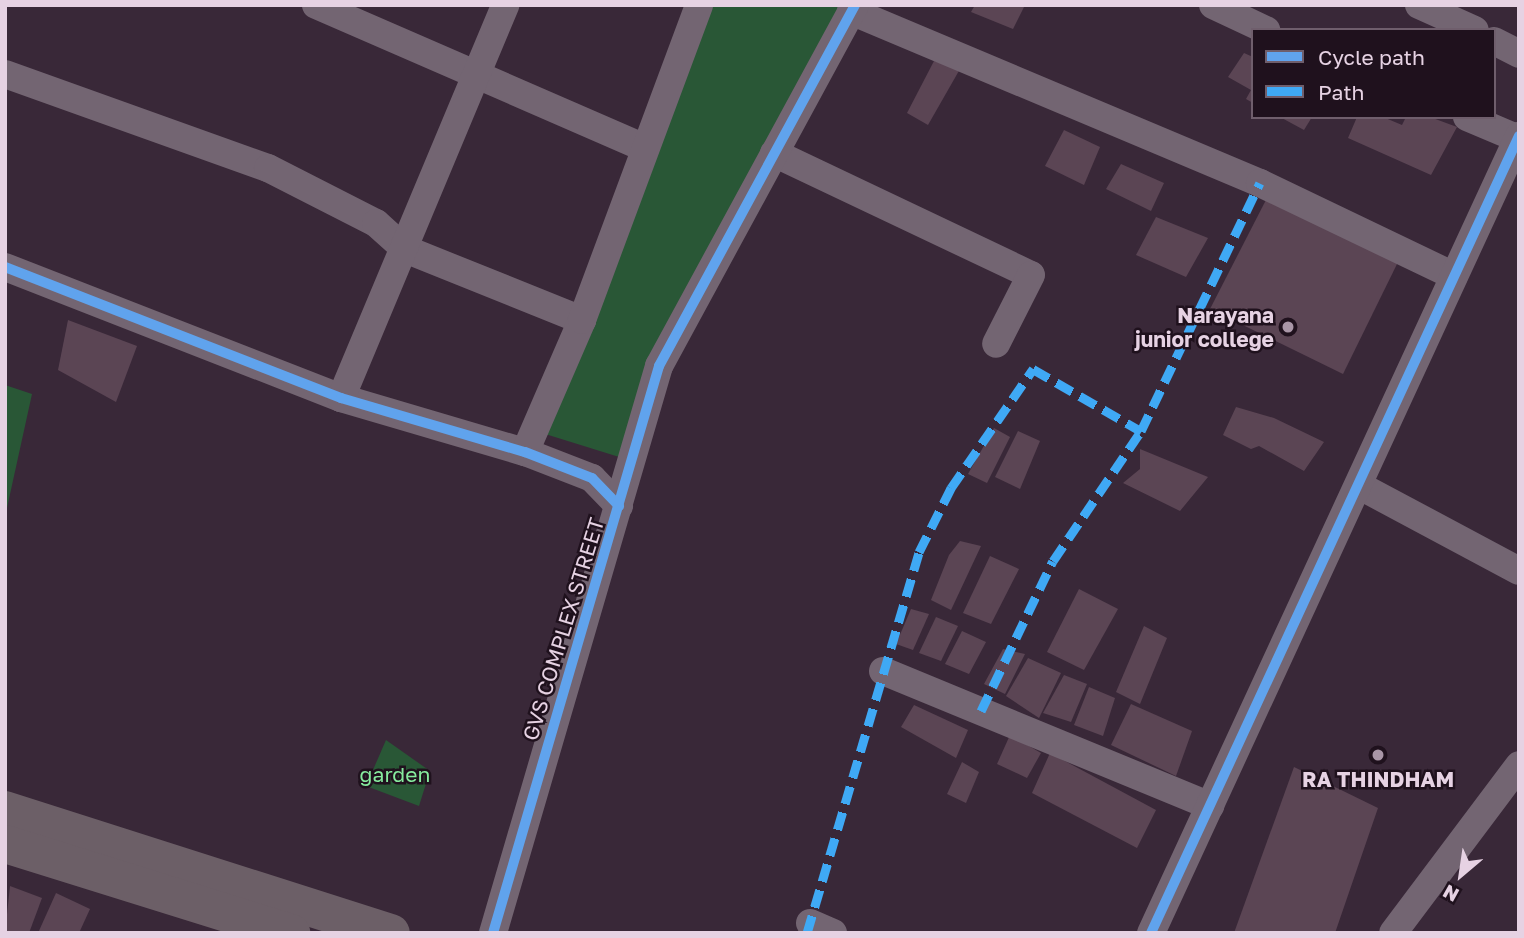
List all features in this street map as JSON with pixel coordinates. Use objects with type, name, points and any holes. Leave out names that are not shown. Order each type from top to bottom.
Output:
[{"type":"main road","points":[[5,810],[269,920]]},
{"type":"main road","points":[[5,844],[269,920],[391,933]]},
{"type":"street","points":[[316,5],[480,73],[643,147]]},
{"type":"street","points":[[341,398],[480,73],[505,5]]},
{"type":"street","points":[[525,452],[582,320],[643,147],[699,5]]},
{"type":"street","points":[[1213,5],[1262,28]]},
{"type":"street","points":[[1419,5],[1471,28]]},
{"type":"street","points":[[853,8],[1260,183],[1454,276]]},
{"type":"street","name":"GVS COMPLEX STREET","points":[[493,933],[659,366],[853,8]]},
{"type":"street","points":[[1496,42],[1519,54]]},
{"type":"street","points":[[5,74],[268,168],[376,223],[405,249],[582,320]]},
{"type":"street","points":[[1151,933],[1360,486],[1518,138],[1472,119]]},
{"type":"street","points":[[774,153],[1031,275],[996,344]]},
{"type":"street","points":[[5,267],[341,398],[525,452],[592,478],[620,506]]},
{"type":"street","points":[[1360,486],[1519,570]]},
{"type":"street","points":[[883,671],[1210,806]]},
{"type":"street","points":[[1393,933],[1519,765]]},
{"type":"green space","points":[[702,5],[849,5],[733,229],[632,461],[542,433]]},
{"type":"green space","points":[[5,385],[32,394],[5,517]]},
{"type":"green space","name":"garden","points":[[386,740],[430,771],[419,806],[366,786]]},
{"type":"building","points":[[975,5],[1025,5],[1013,29],[971,12]]},
{"type":"building","points":[[1244,53],[1251,56],[1251,90],[1228,77]]},
{"type":"building","points":[[934,61],[960,69],[928,125],[907,113]]},
{"type":"building","points":[[1284,119],[1311,119],[1304,130]]},
{"type":"building","points":[[1356,119],[1388,119],[1402,125],[1405,119],[1435,119],[1457,127],[1431,175],[1348,138]]},
{"type":"building","points":[[1064,130],[1100,147],[1084,185],[1045,166]]},
{"type":"building","points":[[1121,164],[1164,183],[1151,211],[1106,189]]},
{"type":"building","points":[[1268,196],[1398,262],[1343,374],[1210,309]]},
{"type":"building","points":[[1156,217],[1208,238],[1186,277],[1136,255]]},
{"type":"building","points":[[68,320],[137,346],[116,402],[58,370]]},
{"type":"building","points":[[1236,407],[1274,418],[1324,442],[1304,471],[1259,446],[1251,449],[1223,435]]},
{"type":"building","points":[[994,428],[1010,437],[987,483],[968,474]]},
{"type":"building","points":[[1018,431],[1040,441],[1020,489],[995,477]]},
{"type":"building","points":[[1140,449],[1208,477],[1180,511],[1123,483],[1140,469]]},
{"type":"building","points":[[960,541],[981,546],[951,610],[931,600],[949,555]]},
{"type":"building","points":[[990,556],[1019,569],[991,624],[963,613]]},
{"type":"building","points":[[1079,589],[1118,609],[1084,670],[1047,652]]},
{"type":"building","points":[[911,609],[929,614],[913,650],[896,644]]},
{"type":"building","points":[[936,617],[958,626],[941,661],[919,653]]},
{"type":"building","points":[[1144,626],[1167,638],[1140,704],[1116,692]]},
{"type":"building","points":[[962,631],[986,642],[969,674],[945,664]]},
{"type":"building","points":[[1003,649],[1025,654],[1005,694],[984,684]]},
{"type":"building","points":[[1028,658],[1061,673],[1039,718],[1006,696]]},
{"type":"building","points":[[1064,675],[1087,684],[1071,722],[1043,713]]},
{"type":"building","points":[[1089,687],[1115,698],[1103,736],[1074,725]]},
{"type":"building","points":[[1131,704],[1192,731],[1176,776],[1111,745]]},
{"type":"building","points":[[914,705],[968,730],[956,758],[901,727]]},
{"type":"building","points":[[1010,735],[1041,753],[1027,778],[997,764]]},
{"type":"building","points":[[1050,753],[1156,810],[1137,848],[1032,793]]},
{"type":"building","points":[[962,762],[979,772],[966,803],[947,794]]},
{"type":"building","points":[[1294,767],[1378,808],[1335,933],[1234,933]]},
{"type":"building","points":[[10,886],[42,898],[29,933],[5,933]]},
{"type":"building","points":[[56,893],[90,909],[79,933],[38,933]]},
{"type":"marked path","points":[[807,933],[919,552],[951,488],[1033,369],[1141,431],[1260,183]]},
{"type":"marked path","points":[[981,711],[1053,561],[1141,431]]},
{"type":"cycle path","points":[[493,933],[659,366],[855,5]]},
{"type":"cycle path","points":[[1151,933],[1519,136]]},
{"type":"cycle path","points":[[5,267],[341,398],[525,452],[592,478],[619,506]]},
{"type":"place","name":"Narayana junior college","points":[[1288,327]]},
{"type":"place","name":"RA THINDHAM","points":[[1378,755]]}]
